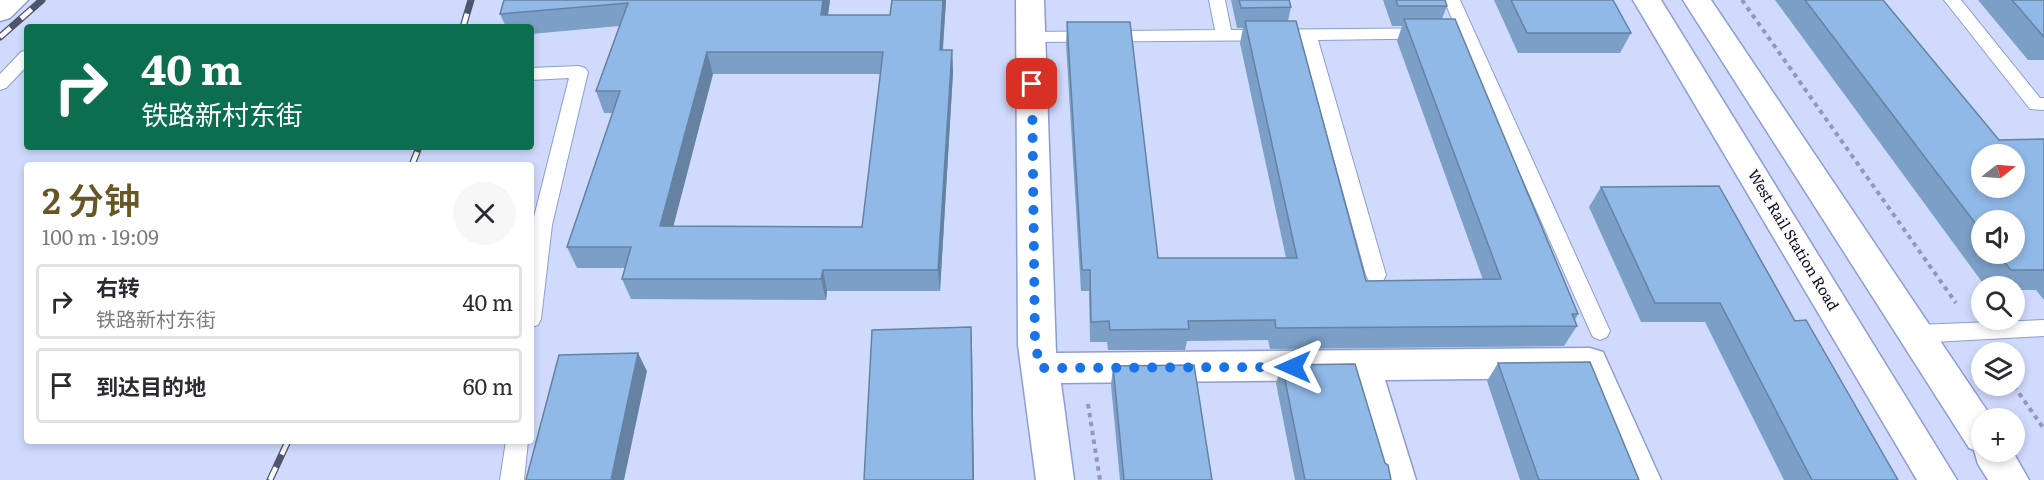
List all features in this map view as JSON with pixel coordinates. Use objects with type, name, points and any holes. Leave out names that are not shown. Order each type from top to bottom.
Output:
[{"type":"street","points":[[0,12],[14,0]]},
{"type":"street","points":[[1030,0],[1035,345],[1041,368],[1055,480]]},
{"type":"street","name":"West Rail Station Road","points":[[1647,0],[1938,480]]},
{"type":"street","points":[[1697,0],[1971,419]]},
{"type":"street","points":[[1041,368],[1363,367],[1590,363],[1642,480]]},
{"type":"street","points":[[1363,367],[1397,480]]},
{"type":"street","points":[[1998,462],[2010,480]]},
{"type":"lane","points":[[1217,0],[1224,35]]},
{"type":"lane","points":[[1452,0],[1600,332]]},
{"type":"lane","points":[[1952,0],[2036,105],[2044,104]]},
{"type":"lane","points":[[1031,37],[1466,33]]},
{"type":"lane","points":[[1308,34],[1376,275]]},
{"type":"lane","points":[[0,84],[24,59]]},
{"type":"lane","points":[[534,74],[579,72],[542,225],[534,293]]},
{"type":"lane","points":[[1915,333],[2044,328]]},
{"type":"lane","points":[[512,480],[517,444]]},
{"type":"path","points":[[1742,0],[1976,331]]},
{"type":"path","points":[[1082,368],[1100,480]]},
{"type":"path","points":[[2021,396],[2044,429]]},
{"type":"building","points":[[504,0],[823,0],[821,15],[890,15],[892,0],[943,0],[940,50],[952,50],[938,270],[823,270],[821,279],[622,279],[631,247],[567,247],[620,91],[596,91],[628,3],[500,14]],"holes":[[[707,52],[883,52],[862,227],[660,226]]]},
{"type":"building","points":[[1239,0],[1289,0],[1291,7],[1241,8]]},
{"type":"building","points":[[1396,0],[1445,0],[1447,6],[1398,6]]},
{"type":"building","points":[[1511,0],[1613,0],[1631,33],[1527,33]]},
{"type":"building","points":[[1805,0],[1883,0],[1999,140],[2044,139],[2044,270],[2011,270],[2006,264],[2025,264],[2025,210],[1971,210],[1971,218]]},
{"type":"building","points":[[2012,0],[2044,0],[2044,37]]},
{"type":"building","points":[[1404,19],[1455,19],[1578,314],[1572,314],[1577,326],[1276,328],[1275,320],[1188,321],[1189,329],[1110,330],[1109,321],[1091,322],[1090,270],[1082,270],[1067,22],[1130,22],[1158,258],[1297,258],[1245,21],[1296,21],[1366,281],[1501,279]]},
{"type":"building","points":[[1719,186],[1795,321],[1806,320],[1898,480],[1812,480],[1720,303],[1655,303],[1601,187]]},
{"type":"building","points":[[971,327],[973,480],[864,480],[872,330]]},
{"type":"building","points":[[638,353],[611,480],[526,480],[559,355]]},
{"type":"building","points":[[1590,362],[1639,480],[1539,480],[1498,363]]},
{"type":"building","points":[[1355,364],[1391,480],[1305,480],[1282,365]]},
{"type":"building","points":[[1194,365],[1212,480],[1124,480],[1113,366]]},
{"type":"railway","points":[[0,37],[42,0]]},
{"type":"railway","points":[[464,24],[471,0]]},
{"type":"railway","points":[[413,162],[418,150]]},
{"type":"railway","points":[[270,480],[287,444]]},
{"type":"route","points":[[1032,84],[1035,345],[1041,368],[1293,367]]}]
